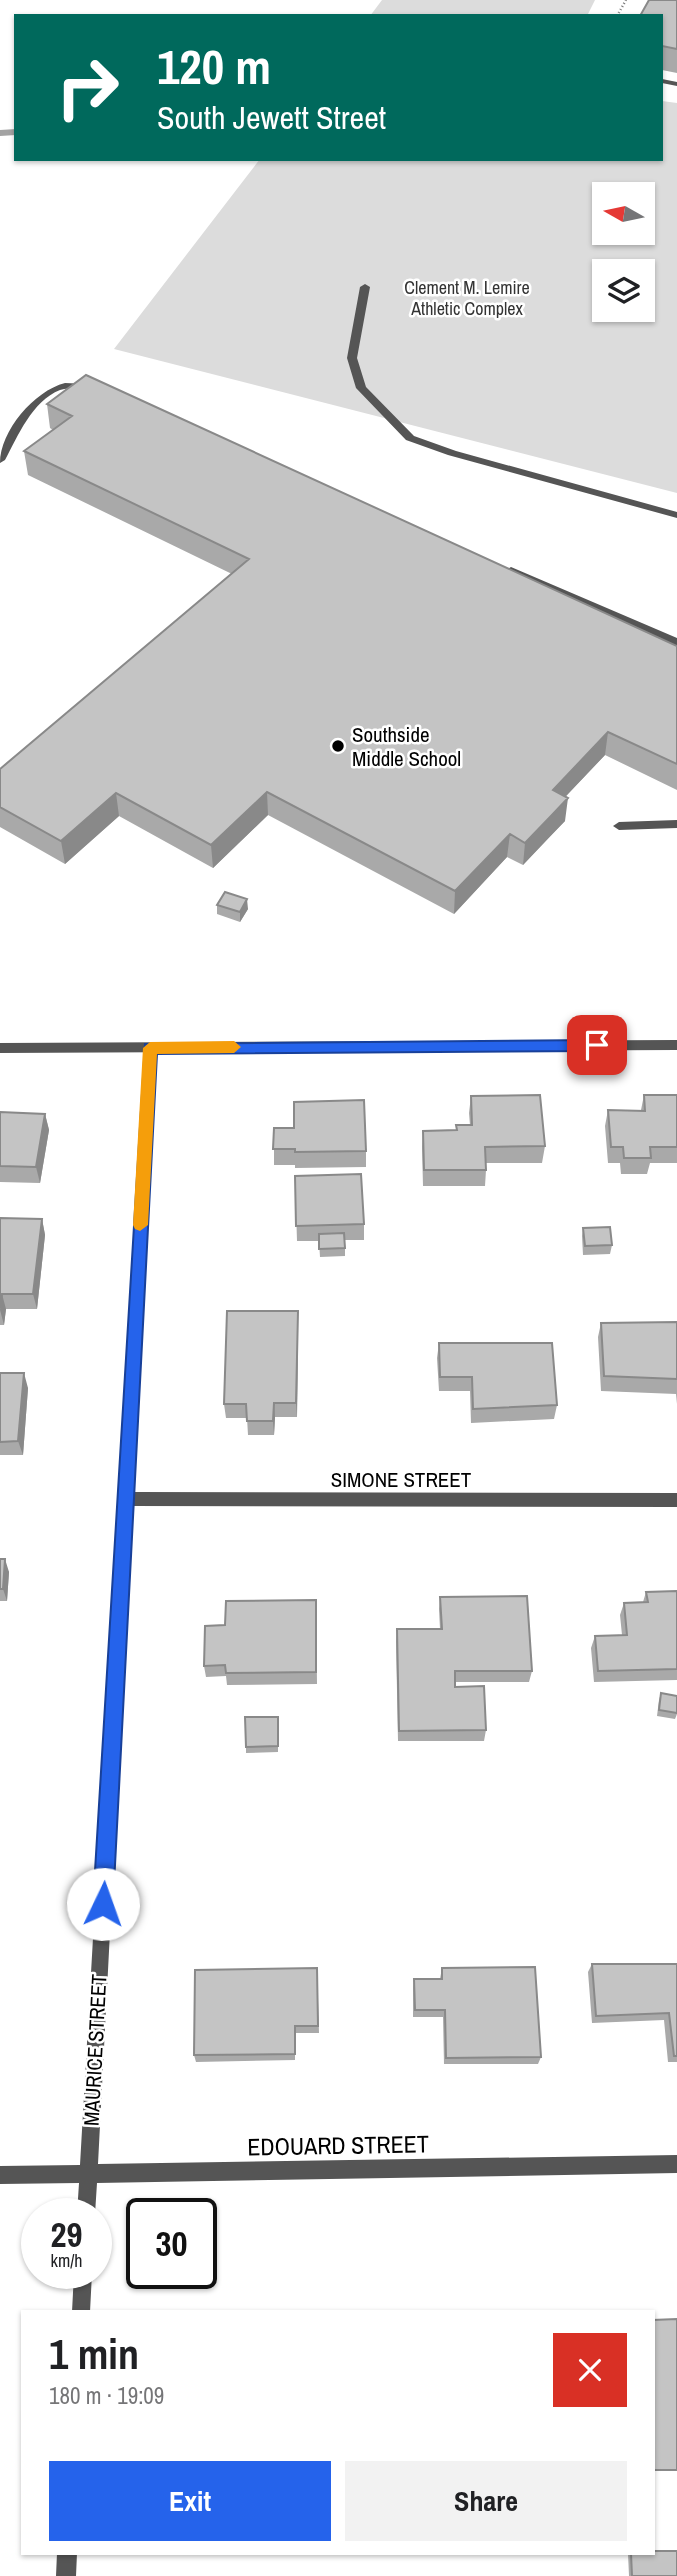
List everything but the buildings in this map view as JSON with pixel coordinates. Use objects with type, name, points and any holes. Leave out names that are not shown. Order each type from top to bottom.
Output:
[{"type":"street","points":[[365,287],[352,358],[361,388],[410,438],[452,453],[677,515]]},
{"type":"street","points":[[0,460],[15,432],[45,393],[65,386],[103,392]]},
{"type":"street","points":[[499,565],[677,642]]},
{"type":"street","points":[[620,826],[677,824]]},
{"type":"street","points":[[0,1048],[677,1045]]},
{"type":"street","name":"MAURICE STREET","points":[[87,2198],[150,1048]]},
{"type":"street","name":"SIMONE STREET","points":[[126,1499],[677,1500]]},
{"type":"street","name":"EDOUARD STREET","points":[[0,2175],[677,2164]]},
{"type":"street","points":[[80,2310],[82,2289]]},
{"type":"street","points":[[66,2576],[68,2555]]},
{"type":"green space","points":[[382,0],[595,0],[588,14],[372,14]]},
{"type":"green space","name":"Clement M. Lemire Athletic Complex","points":[[663,101],[677,103],[677,493],[114,349],[258,161],[663,161]]},
{"type":"waterway","points":[[0,133],[14,132]]},
{"type":"slow traffic","points":[[140,1225],[150,1048],[234,1047]]},
{"type":"place","name":"Southside Middle School","points":[[338,746]]},
{"type":"route","points":[[103,1904],[150,1048],[597,1045]]}]
